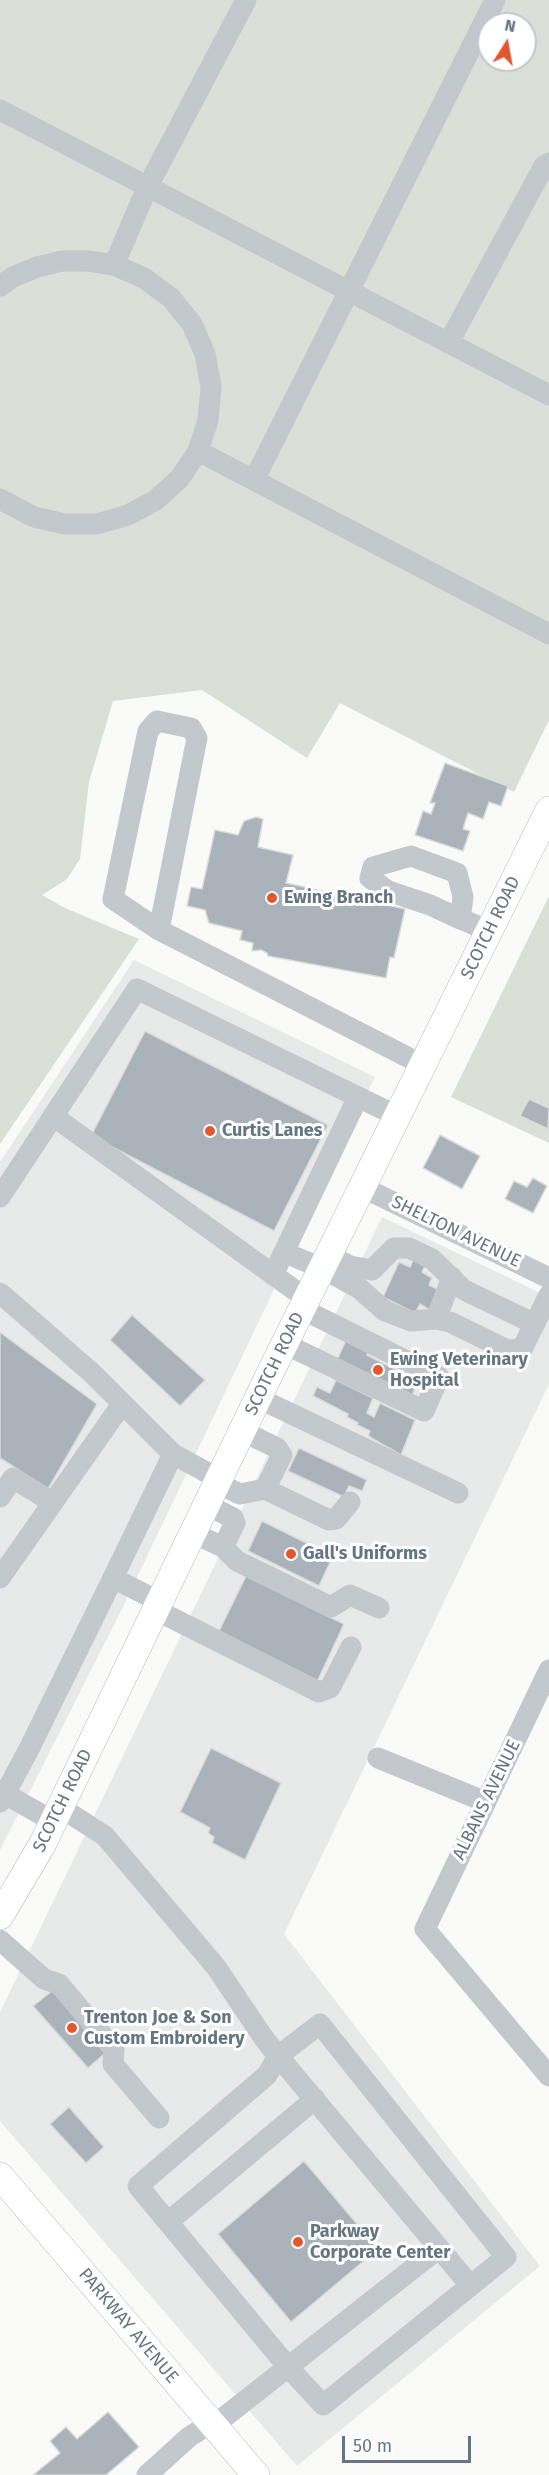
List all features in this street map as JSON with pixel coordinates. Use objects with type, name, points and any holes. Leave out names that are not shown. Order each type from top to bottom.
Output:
[{"type":"main road","name":"SCOTCH ROAD","points":[[0,1916],[57,1814],[304,1304],[549,810]]},
{"type":"main road","name":"PARKWAY AVENUE","points":[[0,2176],[256,2475]]},
{"type":"street","points":[[114,265],[147,188],[246,0]]},
{"type":"street","points":[[254,480],[495,0]]},
{"type":"street","points":[[0,110],[549,395]]},
{"type":"street","points":[[449,342],[544,165],[549,163]]},
{"type":"street","points":[[0,286],[13,277],[37,267],[62,261],[88,261],[114,265],[144,278],[171,298],[192,324],[205,354],[211,387],[208,420],[198,451],[180,478],[156,500],[128,515],[97,524],[65,525],[34,518],[0,499]]},
{"type":"street","points":[[198,451],[549,634]]},
{"type":"street","points":[[159,930],[197,738],[191,728],[157,721],[148,731],[113,899],[159,930],[423,1065]]},
{"type":"street","points":[[458,918],[489,931]]},
{"type":"street","points":[[0,1197],[137,989],[397,1116]]},
{"type":"street","points":[[273,1275],[358,1097]]},
{"type":"street","points":[[53,1116],[273,1275],[304,1304],[439,1377],[424,1411],[285,1344]]},
{"type":"street","name":"SHELTON AVENUE","points":[[362,1187],[549,1278]]},
{"type":"street","points":[[295,1257],[372,1270],[394,1248],[409,1248],[432,1258],[464,1290],[534,1324]]},
{"type":"street","points":[[325,1262],[385,1311],[411,1321],[436,1319],[450,1322],[507,1350],[522,1349],[549,1295]]},
{"type":"street","points":[[436,1319],[452,1277]]},
{"type":"street","points":[[0,1293],[93,1374],[173,1454],[214,1489],[235,1522],[223,1547]]},
{"type":"street","points":[[258,1398],[458,1493]]},
{"type":"street","points":[[0,1578],[122,1404]]},
{"type":"street","points":[[242,1431],[278,1448],[282,1455],[266,1489]]},
{"type":"street","points":[[173,1454],[51,1707],[2,1795],[57,1814],[105,1836],[216,1967],[278,2056],[470,2285]]},
{"type":"street","points":[[0,1497],[14,1478],[52,1502]]},
{"type":"street","points":[[214,1489],[240,1494],[266,1489],[329,1520],[336,1519],[350,1502]]},
{"type":"street","points":[[193,1533],[223,1547],[237,1561],[331,1607],[350,1595],[379,1608]]},
{"type":"street","points":[[113,1578],[158,1606],[319,1692],[330,1688],[351,1647]]},
{"type":"street","name":"ALBANS AVENUE","points":[[549,1670],[425,1929],[549,2076]]},
{"type":"street","points":[[378,1758],[486,1802]]},
{"type":"street","points":[[0,1940],[44,1979],[59,1984],[114,2049],[113,2064],[159,2118]]},
{"type":"street","points":[[320,2024],[506,2257],[323,2405],[288,2367],[138,2186],[267,2075],[278,2056],[320,2024]]},
{"type":"street","points":[[168,2222],[315,2099]]},
{"type":"street","points":[[147,2475],[189,2437],[212,2424],[288,2367],[439,2247]]},
{"type":"shaded area","points":[[0,0],[549,0],[549,720],[514,792],[340,703],[307,758],[202,690],[113,701],[89,782],[80,859],[67,879],[42,895],[65,908],[139,939],[0,1144]]},
{"type":"shaded area","points":[[549,896],[549,1143],[451,1097]]},
{"type":"shaded area","points":[[134,960],[375,1077],[122,1609],[0,1850],[0,1162]]},
{"type":"shaded area","points":[[382,1217],[549,1297],[549,1384],[284,1934],[540,2266],[297,2466],[0,2121],[0,2012]]},
{"type":"building","points":[[445,763],[508,786],[501,806],[489,802],[483,819],[468,813],[463,829],[470,831],[463,851],[415,835],[423,811],[431,814],[435,803],[430,803]]},
{"type":"building","name":"Ewing Branch","points":[[256,817],[263,819],[258,847],[293,855],[286,883],[405,909],[394,958],[390,957],[386,978],[268,956],[261,950],[252,951],[253,943],[240,940],[242,931],[209,923],[205,910],[187,906],[191,887],[202,889],[215,830],[238,835],[244,821]]},
{"type":"building","name":"Curtis Lanes","points":[[145,1031],[328,1125],[274,1231],[91,1136]]},
{"type":"building","points":[[529,1099],[549,1108],[548,1129],[520,1116]]},
{"type":"building","points":[[440,1135],[480,1156],[462,1189],[423,1168]]},
{"type":"building","points":[[533,1178],[547,1186],[533,1213],[505,1199],[514,1181],[527,1187]]},
{"type":"building","points":[[415,1256],[427,1262],[422,1272],[432,1278],[429,1285],[439,1290],[430,1310],[420,1304],[415,1313],[383,1297],[399,1262],[410,1267]]},
{"type":"building","points":[[132,1315],[205,1380],[180,1406],[110,1340]]},
{"type":"building","points":[[0,1332],[97,1404],[48,1489],[0,1458]]},
{"type":"building","name":"Ewing Veterinary Hospital","points":[[346,1340],[368,1351],[367,1355],[418,1381],[412,1396],[337,1360]]},
{"type":"building","points":[[336,1380],[373,1398],[367,1413],[374,1417],[380,1403],[415,1420],[401,1455],[368,1436],[370,1431],[357,1425],[358,1423],[347,1417],[348,1414],[313,1396],[317,1387],[330,1393]]},
{"type":"building","points":[[299,1448],[367,1480],[362,1491],[349,1486],[344,1497],[288,1471]]},
{"type":"building","name":"Gall's Uniforms","points":[[262,1521],[333,1556],[319,1586],[248,1551]]},
{"type":"building","points":[[246,1576],[344,1624],[317,1682],[219,1631]]},
{"type":"building","points":[[211,1748],[281,1783],[245,1860],[212,1843],[214,1837],[208,1833],[210,1828],[180,1812]]},
{"type":"building","name":"Trenton Joe & Son Custom Embroidery","points":[[57,1987],[110,2049],[88,2068],[33,2006]]},
{"type":"building","points":[[69,2107],[104,2147],[86,2163],[50,2124]]},
{"type":"building","name":"Parkway Corporate Center","points":[[304,2161],[378,2249],[291,2322],[218,2234]]},
{"type":"building","points":[[108,2412],[139,2447],[106,2475],[33,2475],[60,2453],[50,2441],[66,2427],[77,2439]]},
{"type":"place","name":"Ewing Branch","points":[[272,898]]},
{"type":"place","name":"Curtis Lanes","points":[[210,1131]]},
{"type":"place","name":"Ewing Veterinary Hospital","points":[[378,1370]]},
{"type":"place","name":"Gall's Uniforms","points":[[291,1554]]},
{"type":"place","name":"Trenton Joe & Son Custom Embroidery","points":[[72,2028]]},
{"type":"place","name":"Parkway Corporate Center","points":[[298,2242]]}]
